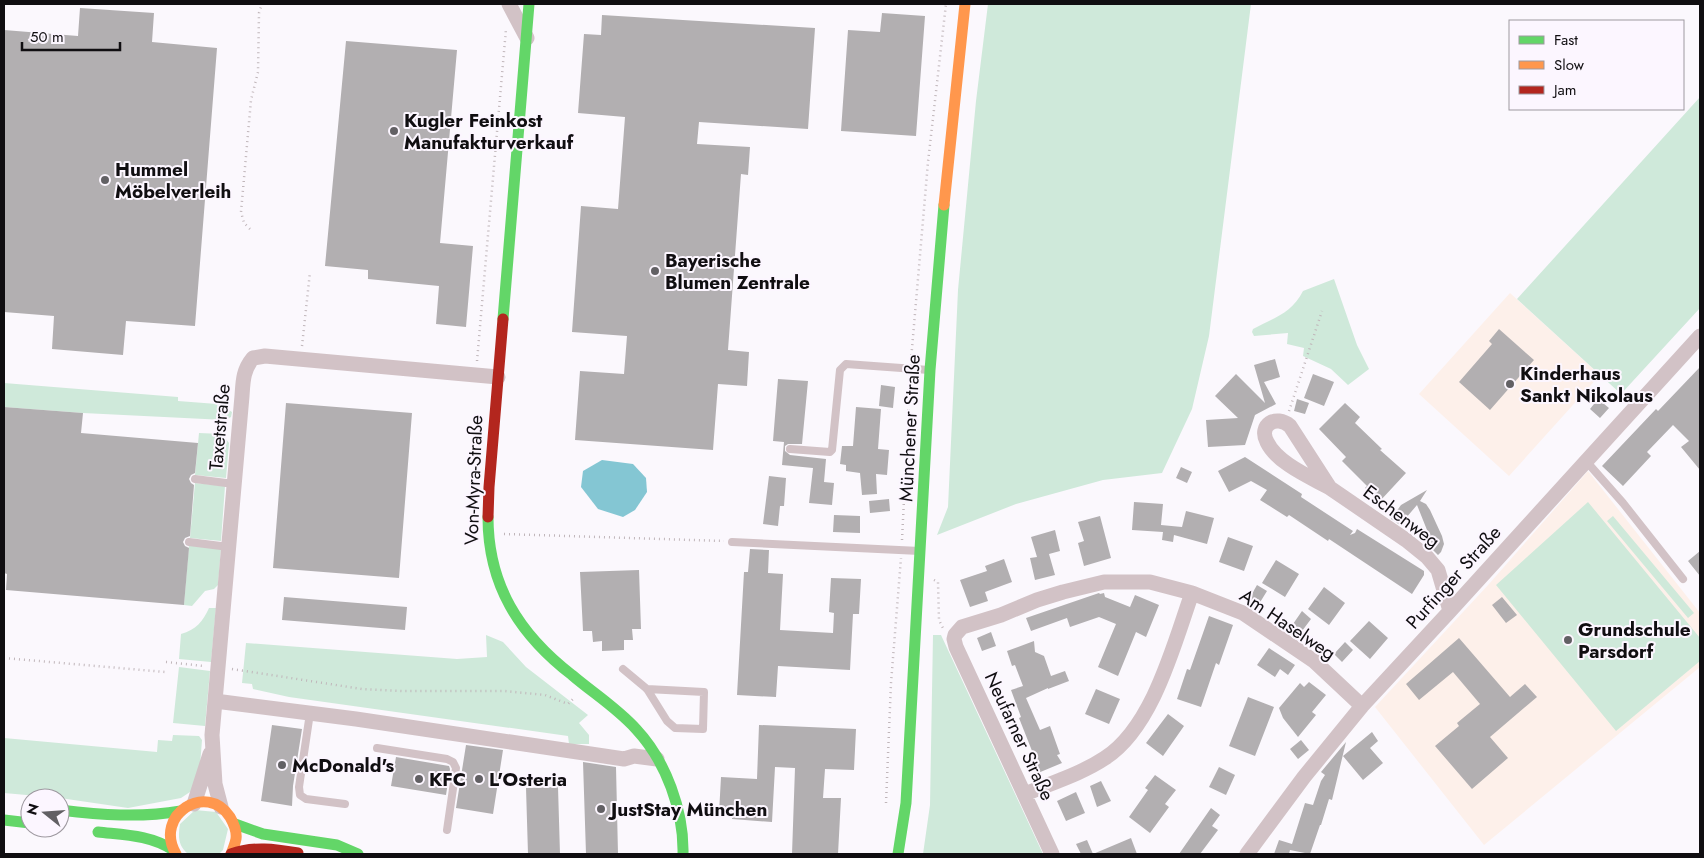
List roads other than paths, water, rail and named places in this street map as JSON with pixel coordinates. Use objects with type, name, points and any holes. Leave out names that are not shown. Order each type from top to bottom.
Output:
[{"type":"main road","name":"Münchener Straße","points":[[898,854],[906,803],[930,370],[946,163],[965,4]]},
{"type":"main road","name":"Von-Myra-Straße","points":[[527,38],[489,487],[488,533],[491,559],[498,582],[519,620],[537,644],[549,656],[624,716],[638,731],[657,759],[668,781],[677,808],[684,842],[683,854]]},
{"type":"main road","points":[[70,811],[120,817],[142,817],[205,802],[221,807],[229,814],[235,824],[237,836],[231,854]]},
{"type":"main road","points":[[174,852],[170,832],[173,821],[187,807]]},
{"type":"main road","points":[[4,820],[20,822]]},
{"type":"main road","points":[[235,824],[256,832],[285,838],[333,844],[348,848],[358,854]]},
{"type":"main road","points":[[85,830],[143,837],[165,843],[174,852]]},
{"type":"main road","points":[[110,833],[145,851]]},
{"type":"main road","points":[[231,854],[240,850],[255,849],[282,850],[307,854]]},
{"type":"street","name":"Von-Myra-Straße","points":[[517,4],[527,38]]},
{"type":"street","name":"Purfinger Straße","points":[[1248,854],[1304,777],[1362,706],[1700,336]]},
{"type":"street","name":"Taxetstraße","points":[[221,807],[217,794],[212,748],[244,372],[247,365],[253,358],[265,356],[498,377]]},
{"type":"street","name":"Eschenweg","points":[[1330,488],[1290,426],[1279,420],[1270,422],[1266,427],[1264,435],[1273,452],[1298,471],[1330,488],[1406,540],[1427,557],[1438,570],[1450,611]]},
{"type":"street","name":"Am Haselweg","points":[[954,635],[962,627],[1063,592],[1104,582],[1150,582],[1192,592],[1243,613],[1314,661],[1362,706]]},
{"type":"street","points":[[1025,794],[1105,758],[1131,734],[1148,706],[1164,673],[1192,592]]},
{"type":"street","name":"Neufarner Straße","points":[[954,635],[956,647],[1052,854]]},
{"type":"street","points":[[215,701],[512,741],[624,759],[634,756],[657,759]]},
{"type":"street","name":"Taxetstraße","points":[[187,807],[212,748]]},
{"type":"lane","points":[[790,449],[830,452],[832,450],[840,370],[846,364],[930,370]]},
{"type":"lane","points":[[1586,461],[1683,579]]},
{"type":"lane","points":[[195,480],[234,484]]},
{"type":"lane","points":[[189,542],[229,547]]},
{"type":"lane","points":[[732,542],[920,551]]},
{"type":"lane","points":[[623,669],[647,689],[667,721],[675,728],[703,729],[704,692],[647,689]]},
{"type":"lane","points":[[310,713],[299,787],[300,795],[306,799],[344,804]]},
{"type":"lane","points":[[377,748],[447,758],[453,762],[456,768],[447,830]]},
{"type":"water","points":[[602,460],[633,464],[646,478],[647,492],[635,510],[623,517],[598,509],[581,487],[583,471]]},
{"type":"place","name":"Kugler Feinkost Manufakturverkauf","points":[[394,131]]},
{"type":"place","name":"Hummel Möbelverleih","points":[[105,180]]},
{"type":"place","name":"Bayerische Blumen Zentrale","points":[[655,271]]},
{"type":"place","name":"Kinderhaus Sankt Nikolaus","points":[[1510,384]]},
{"type":"place","name":"Grundschule Parsdorf","points":[[1568,640]]},
{"type":"place","name":"McDonald's","points":[[282,765]]},
{"type":"place","name":"KFC","points":[[419,779]]},
{"type":"place","name":"L'Osteria","points":[[479,779]]},
{"type":"place","name":"JustStay München","points":[[601,809]]}]
